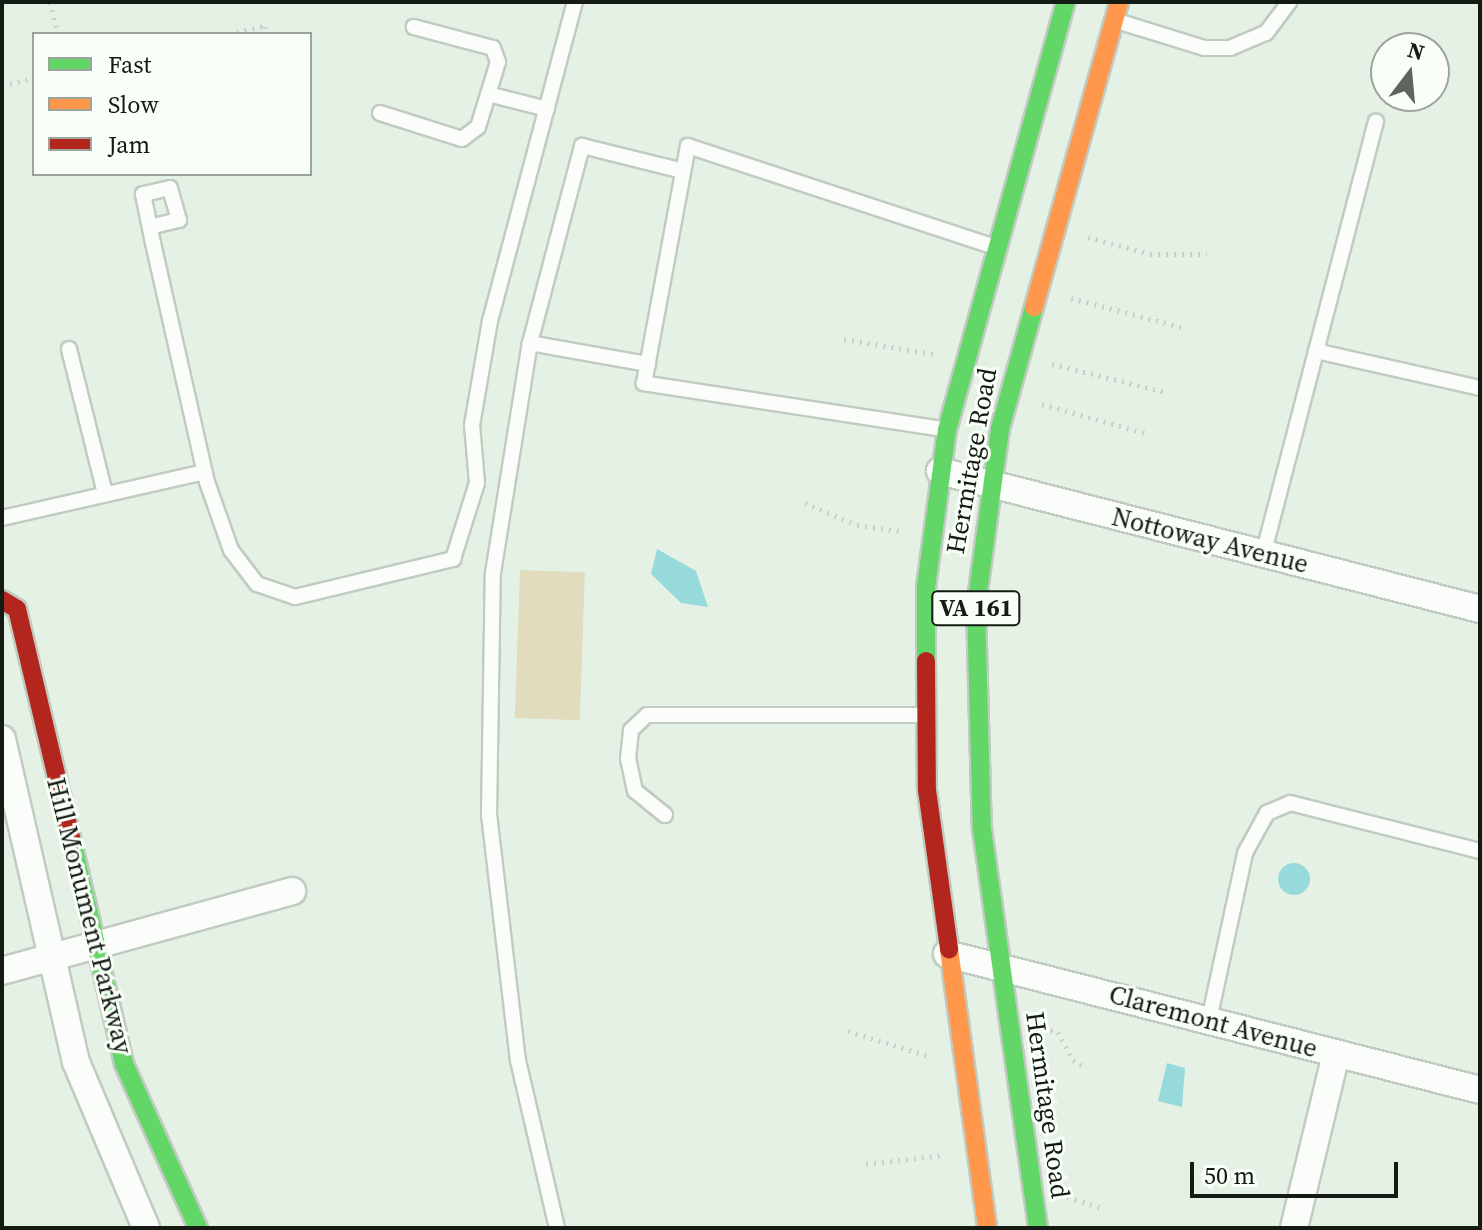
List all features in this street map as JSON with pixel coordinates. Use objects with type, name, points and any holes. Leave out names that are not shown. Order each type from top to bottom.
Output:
[{"type":"main road","name":"Hermitage Road","points":[[987,1228],[947,954],[923,715],[940,471],[947,430],[995,247],[1066,2]]},
{"type":"main road","name":"Hermitage Road","points":[[1038,1228],[1001,967],[974,728],[976,606],[990,484],[1024,329],[1116,11]]},
{"type":"main road","name":"Hill Monument Parkway","points":[[7,607],[124,1064],[198,1228]]},
{"type":"street","name":"Nottoway Avenue","points":[[940,471],[1480,609]]},
{"type":"street","name":"Hill Monument Parkway","points":[[2,739],[47,954],[76,1062],[146,1228]]},
{"type":"street","points":[[2,971],[92,941],[292,891]]},
{"type":"street","name":"Claremont Avenue","points":[[947,954],[1480,1090]]},
{"type":"street","points":[[1294,1228],[1336,1054]]},
{"type":"lane","points":[[150,227],[205,472],[231,550],[257,584],[295,597],[453,559],[477,483],[472,425],[490,321],[575,2]]},
{"type":"lane","points":[[1116,11],[1204,48],[1230,48],[1279,22],[1289,2]]},
{"type":"lane","points":[[380,113],[462,139],[478,127],[498,62],[493,48],[414,27]]},
{"type":"lane","points":[[488,94],[547,109]]},
{"type":"lane","points":[[1263,555],[1376,122]]},
{"type":"lane","points":[[557,1228],[518,1061],[489,815],[493,573],[530,343],[582,146],[683,171]]},
{"type":"lane","points":[[947,430],[644,383],[688,146],[995,247]]},
{"type":"lane","points":[[530,343],[648,364]]},
{"type":"lane","points":[[69,349],[105,493]]},
{"type":"lane","points":[[1316,351],[1480,388]]},
{"type":"lane","points":[[2,518],[205,472]]},
{"type":"lane","points":[[665,815],[635,791],[628,759],[631,730],[647,715],[923,715]]},
{"type":"lane","points":[[1209,1020],[1245,853],[1267,813],[1290,803],[1480,851]]},
{"type":"path","points":[[50,2],[58,32]]},
{"type":"path","points":[[238,32],[265,26],[264,32]]},
{"type":"path","points":[[2,85],[32,78]]},
{"type":"path","points":[[1087,237],[1150,254],[1207,254]]},
{"type":"path","points":[[1070,297],[1181,327]]},
{"type":"path","points":[[844,339],[933,354]]},
{"type":"path","points":[[1051,363],[1165,392]]},
{"type":"path","points":[[1041,404],[1148,434]]},
{"type":"path","points":[[805,503],[857,525],[900,531]]},
{"type":"path","points":[[1042,1028],[1058,1032],[1073,1060],[1087,1068]]},
{"type":"path","points":[[848,1031],[931,1057]]},
{"type":"path","points":[[866,1164],[944,1155]]},
{"type":"path","points":[[1066,1197],[1103,1208]]},
{"type":"shaded area","points":[[520,570],[585,572],[580,720],[515,718]]},
{"type":"water","points":[[657,549],[696,571],[708,607],[681,603],[651,574]]},
{"type":"water","points":[[1294,863],[1305,868],[1310,879],[1305,890],[1294,895],[1283,890],[1278,879],[1283,868]]},
{"type":"water","points":[[1167,1063],[1185,1068],[1182,1107],[1158,1101]]},
{"type":"traffic: fast","points":[[926,661],[926,587],[947,430],[1066,2]]},
{"type":"traffic: fast","points":[[1034,307],[1000,429],[976,606],[982,829],[1038,1228]]},
{"type":"traffic: fast","points":[[72,842],[124,1064],[198,1228]]},
{"type":"traffic: slow","points":[[1034,307],[1119,2]]},
{"type":"traffic: slow","points":[[949,949],[987,1228]]},
{"type":"traffic: jam","points":[[2,600],[17,609],[72,842]]},
{"type":"traffic: jam","points":[[926,661],[927,790],[949,949]]}]
